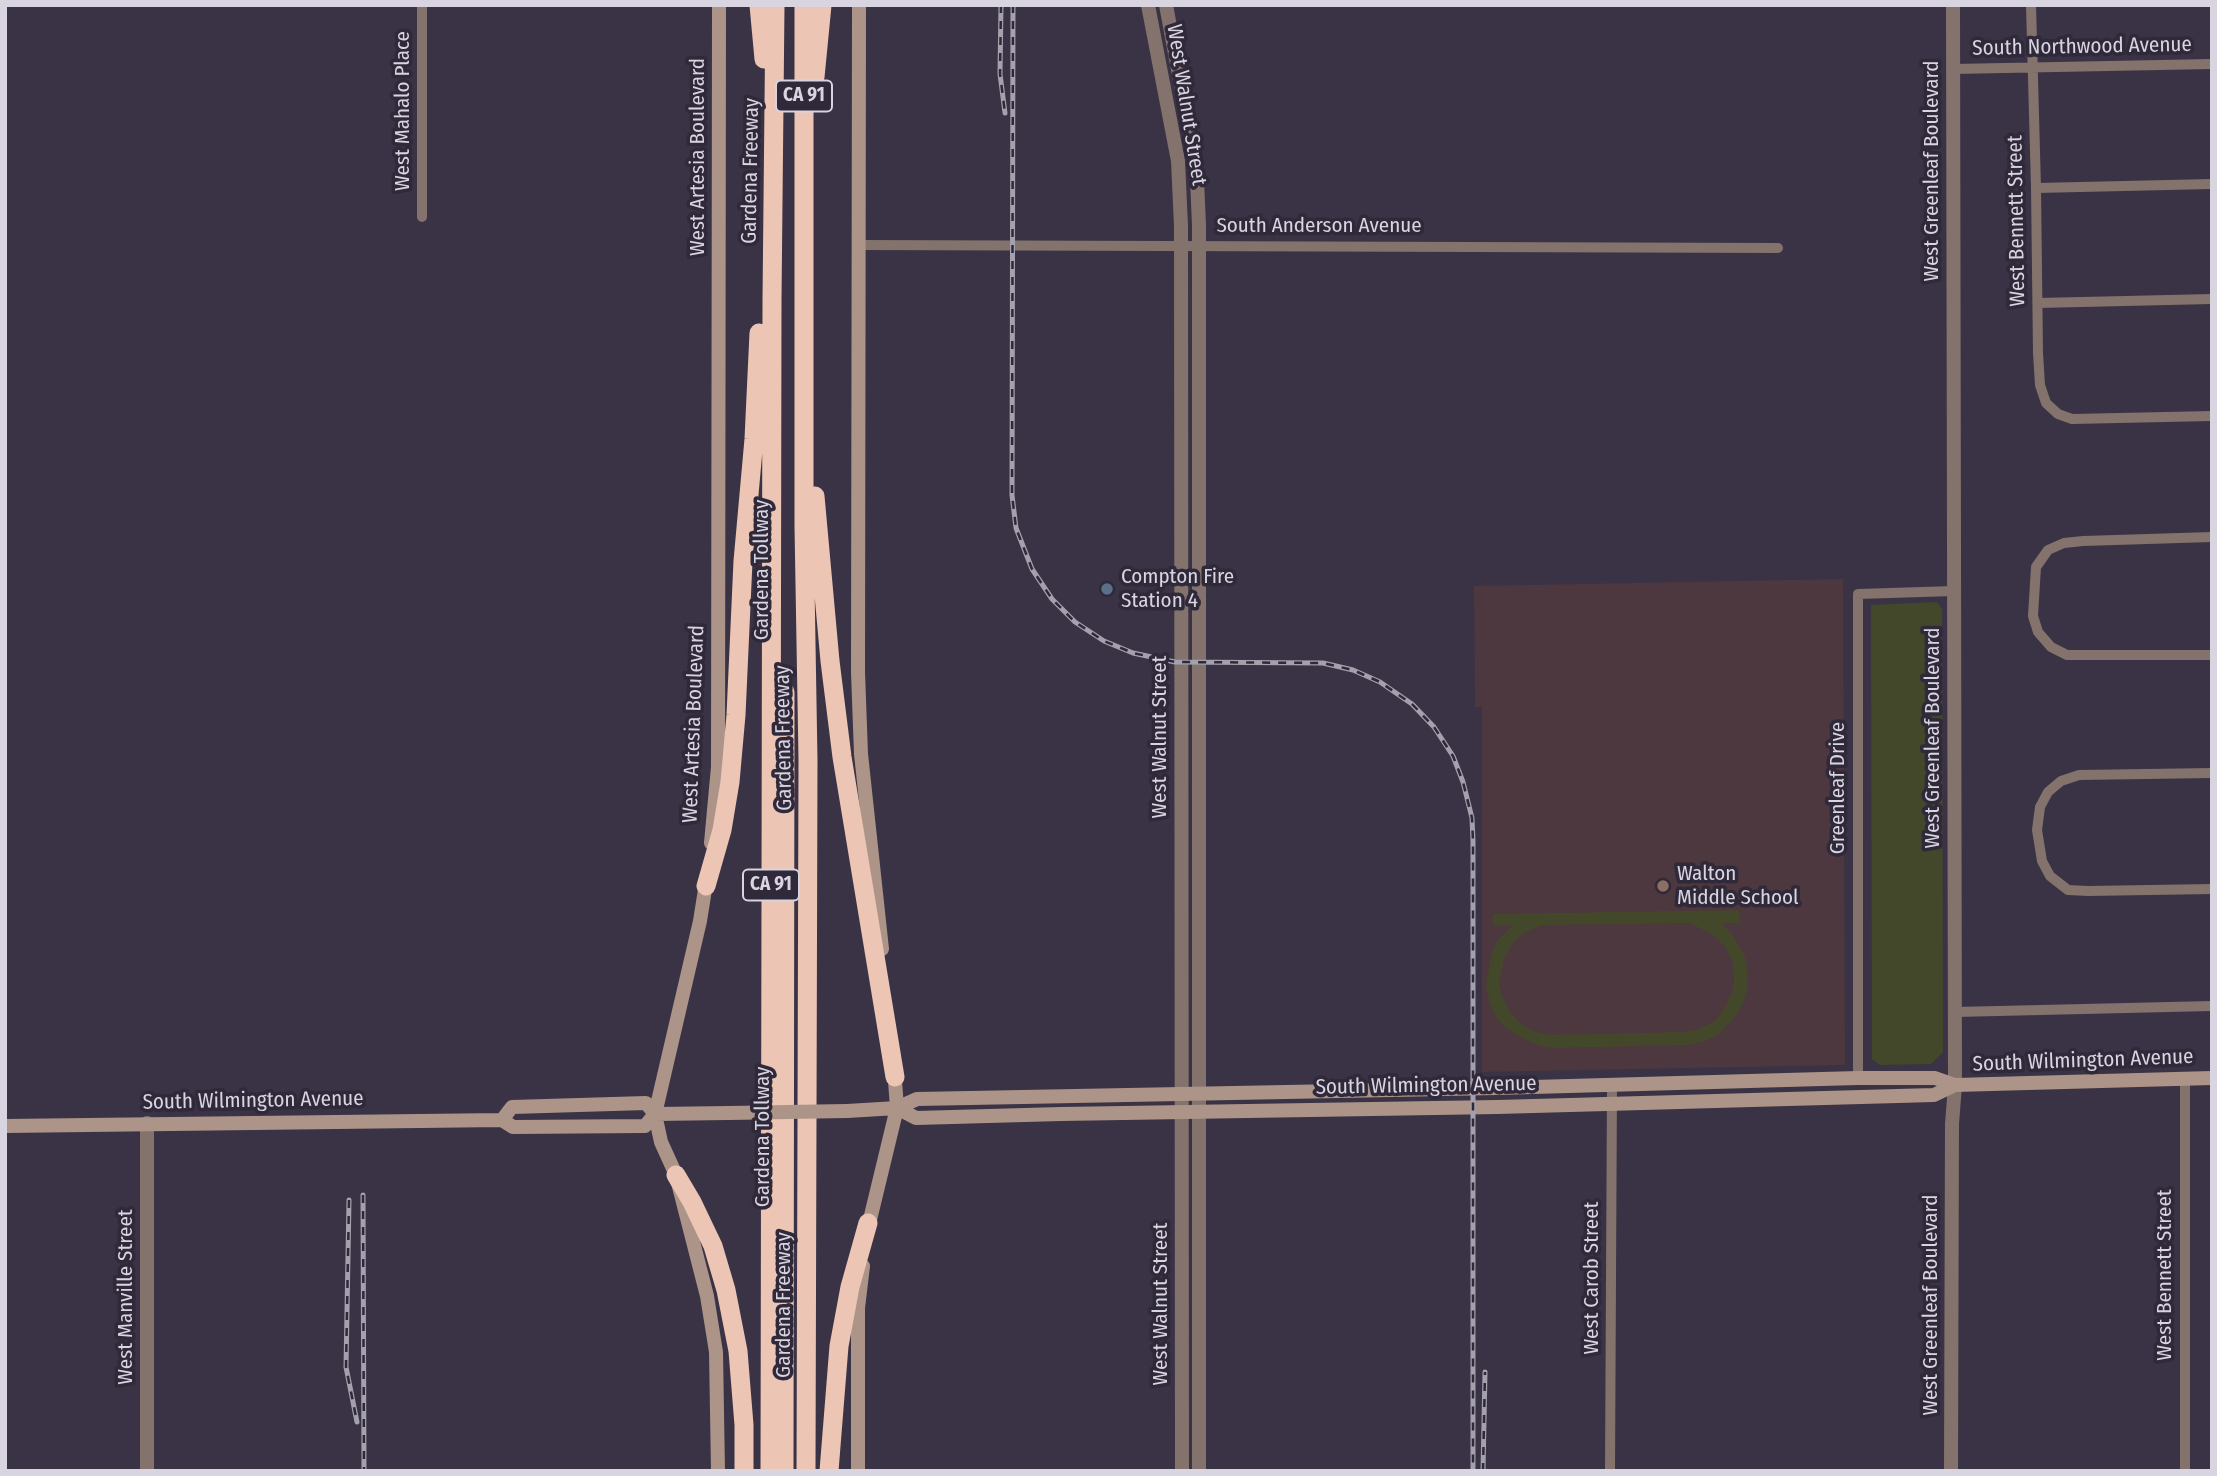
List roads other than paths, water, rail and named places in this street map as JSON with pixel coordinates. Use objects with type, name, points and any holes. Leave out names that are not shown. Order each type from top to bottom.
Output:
[{"type":"highway","points":[[760,5],[774,178]]},
{"type":"highway","name":"Gardena Freeway","points":[[770,1471],[775,5]]},
{"type":"highway","name":"Gardena Tollway","points":[[784,1471],[786,5]]},
{"type":"highway","name":"Gardena Tollway","points":[[794,1471],[795,5]]},
{"type":"highway","name":"Gardena Freeway","points":[[804,5],[806,1471]]},
{"type":"highway","points":[[804,186],[822,5]]},
{"type":"highway","points":[[706,886],[722,830],[730,782],[760,328],[772,300]]},
{"type":"highway","points":[[805,340],[830,661],[842,757],[895,1077]]},
{"type":"highway","points":[[676,1175],[713,1245],[726,1290],[738,1352],[744,1424],[744,1471]]},
{"type":"highway","points":[[829,1471],[839,1346],[850,1287],[868,1223]]},
{"type":"main road","name":"West Artesia Boulevard","points":[[718,1471],[716,1352],[707,1296],[676,1175],[661,1142],[655,1114],[706,886],[718,767],[719,5]]},
{"type":"main road","points":[[859,5],[858,672],[861,754],[897,1108],[868,1223],[858,1308],[859,1471]]},
{"type":"main road","name":"South Wilmington Avenue","points":[[5,1126],[502,1120],[513,1127],[645,1126],[655,1114],[847,1111],[897,1108],[917,1099],[1858,1079],[1935,1078],[1955,1085],[2212,1078]]},
{"type":"main road","name":"South Wilmington Avenue","points":[[897,1108],[916,1118],[1612,1103],[1934,1095],[1955,1085]]},
{"type":"main road","name":"South Wilmington Avenue","points":[[502,1120],[512,1107],[646,1103],[655,1114]]},
{"type":"street","name":"West Mahalo Place","points":[[422,5],[422,217]]},
{"type":"street","name":"West Walnut Street","points":[[1148,5],[1178,161],[1181,245],[1182,1463]]},
{"type":"street","name":"West Walnut Street","points":[[1166,5],[1195,160],[1199,244],[1199,1463]]},
{"type":"street","name":"West Greenleaf Boulevard","points":[[1951,1471],[1952,1124],[1955,1085],[1953,5]]},
{"type":"street","name":"West Bennett Street","points":[[2031,5],[2040,385],[2046,403],[2058,414],[2072,419],[2212,416]]},
{"type":"street","name":"South Northwood Avenue","points":[[1953,69],[2212,64]]},
{"type":"street","points":[[2036,188],[2212,184]]},
{"type":"street","name":"South Anderson Avenue","points":[[859,245],[1778,247]]},
{"type":"street","points":[[2038,303],[2212,299]]},
{"type":"street","points":[[2212,537],[2083,541],[2064,543],[2048,550],[2036,567],[2033,616],[2038,632],[2051,647],[2067,655],[2212,655]]},
{"type":"street","name":"Greenleaf Drive","points":[[1858,1079],[1858,594],[1954,591]]},
{"type":"street","points":[[2212,773],[2079,775],[2062,781],[2048,792],[2040,807],[2037,830],[2042,861],[2050,876],[2068,890],[2212,889]]},
{"type":"street","points":[[1955,1012],[2212,1006]]},
{"type":"street","name":"West Bennett Street","points":[[2185,1079],[2185,1471]]},
{"type":"street","name":"West Carob Street","points":[[1610,1471],[1612,1085]]},
{"type":"street","name":"West Manville Street","points":[[146,1471],[147,1123]]},
{"type":"street","points":[[1182,1252],[1199,1252]]},
{"type":"street","points":[[1182,1307],[1199,1307]]},
{"type":"street","points":[[1182,1350],[1199,1350]]},
{"type":"street","points":[[1182,1406],[1199,1406]]},
{"type":"street","points":[[1182,1463],[1199,1463]]},
{"type":"railway","points":[[1001,5],[1000,74],[1005,113]]},
{"type":"railway","points":[[1013,5],[1012,495],[1016,528],[1032,569],[1052,599],[1075,622],[1104,641],[1133,653],[1175,662],[1323,663],[1353,670],[1380,682],[1412,704],[1434,727],[1453,756],[1463,782],[1472,818],[1473,841],[1473,1471]]},
{"type":"railway","points":[[363,1195],[364,1471]]},
{"type":"railway","points":[[349,1200],[346,1367],[357,1422]]},
{"type":"railway","points":[[1483,1471],[1485,1372]]},
{"type":"place","name":"Compton Fire Station 4","points":[[1107,589]]},
{"type":"place","name":"Walton Middle School","points":[[1663,886]]}]
